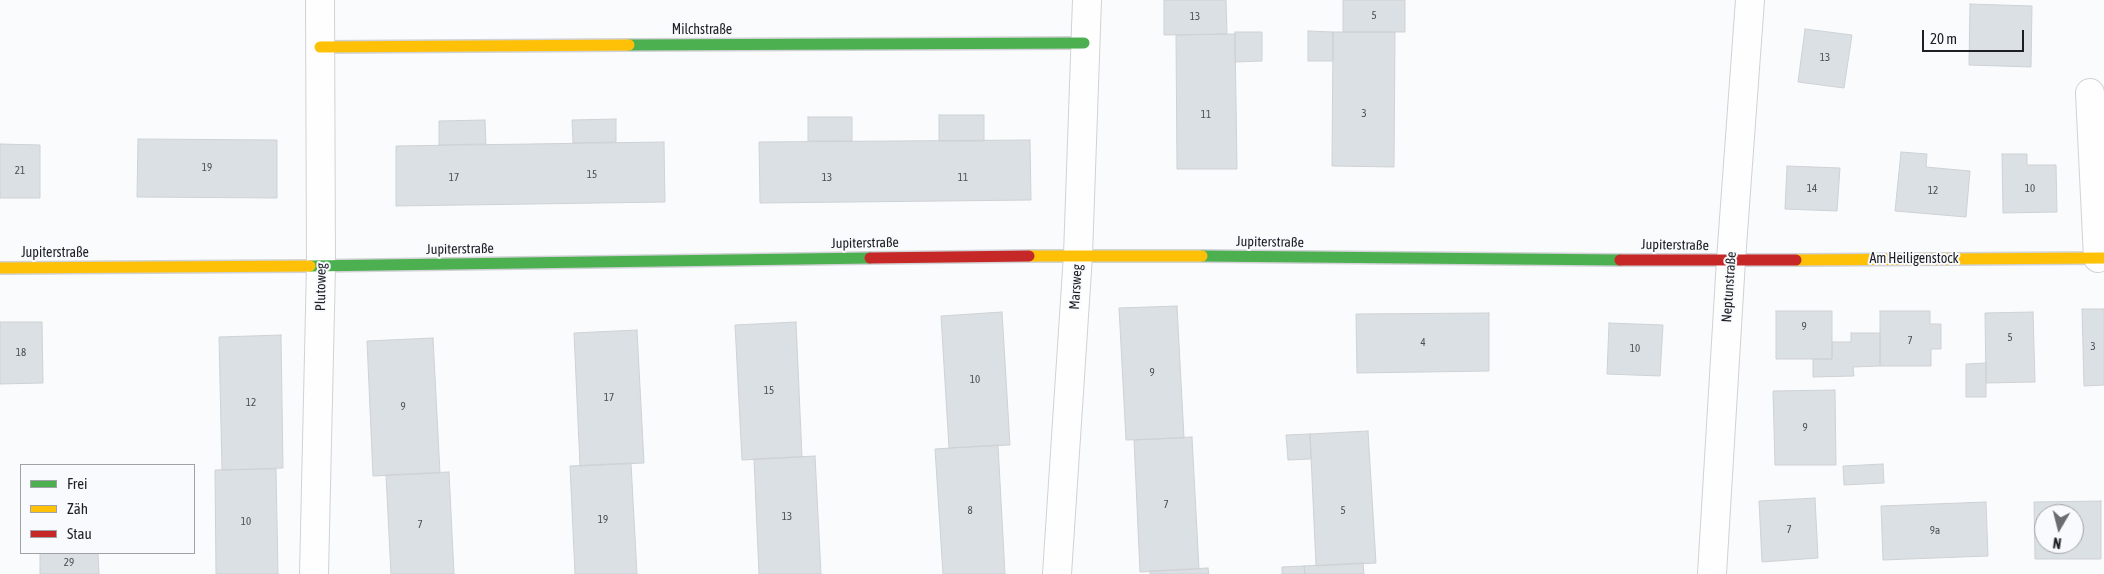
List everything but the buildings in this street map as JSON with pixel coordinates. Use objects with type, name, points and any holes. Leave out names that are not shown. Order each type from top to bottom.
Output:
[{"type":"street","name":"Plutoweg","points":[[314,574],[321,266],[320,0]]},
{"type":"street","name":"Marsweg","points":[[1057,574],[1078,255],[1087,0]]},
{"type":"street","name":"Neptunstraße","points":[[1712,574],[1731,260],[1750,0]]},
{"type":"street","name":"Milchstraße","points":[[320,47],[1084,43]]},
{"type":"street","name":"Am Heiligenstock","points":[[1731,260],[2101,258],[2090,94]]},
{"type":"street","name":"Jupiterstraße","points":[[0,268],[321,266],[1078,255],[1731,260]]},
{"type":"traffic: fast","points":[[629,45],[1084,43]]},
{"type":"traffic: fast","points":[[1202,256],[1620,260]]},
{"type":"traffic: fast","points":[[310,266],[870,258]]},
{"type":"traffic: slow","points":[[320,47],[629,45]]},
{"type":"traffic: slow","points":[[1029,256],[1202,256]]},
{"type":"traffic: slow","points":[[1796,260],[2104,258]]},
{"type":"traffic: slow","points":[[0,268],[310,266]]},
{"type":"traffic: jam","points":[[870,258],[1029,256]]},
{"type":"traffic: jam","points":[[1620,260],[1796,260]]}]
